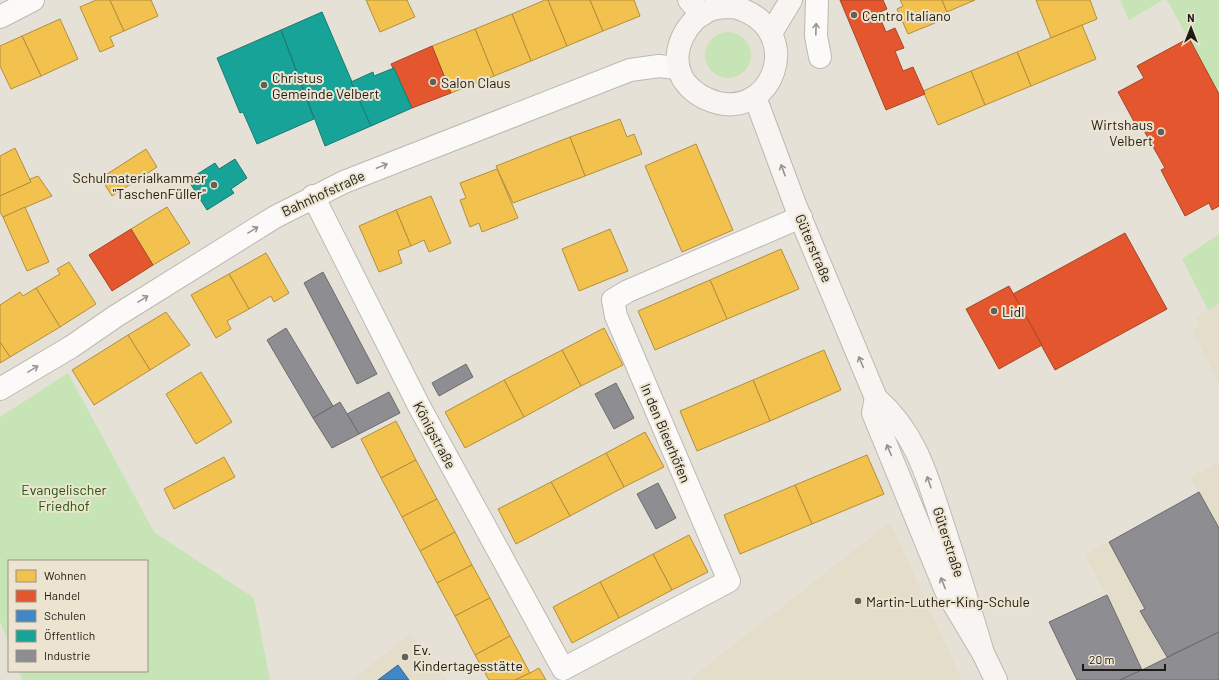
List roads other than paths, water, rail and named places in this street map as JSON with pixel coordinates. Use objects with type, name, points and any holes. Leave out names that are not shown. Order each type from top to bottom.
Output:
[{"type":"main road","points":[[771,33],[791,0]]},
{"type":"main road","points":[[749,5],[771,33],[775,45],[775,69],[764,90],[755,97],[734,103],[713,102],[701,96],[691,88],[682,78],[677,68],[677,54],[681,40],[689,26],[695,7],[711,9],[749,5]]},
{"type":"main road","name":"Güterstraße","points":[[755,97],[801,217],[876,398],[873,413],[946,591],[983,653],[996,680]]},
{"type":"street","points":[[0,17],[33,0]]},
{"type":"street","points":[[817,0],[816,36],[820,57]]},
{"type":"street","name":"Bahnhofstraße","points":[[0,389],[71,347],[116,316],[275,217],[313,196],[380,167],[630,70],[659,66],[677,68]]},
{"type":"street","name":"Königstraße","points":[[313,196],[419,406],[563,670]]},
{"type":"street","name":"In den Bieerhöfen","points":[[563,670],[729,581],[616,316],[613,300],[628,291],[801,217]]},
{"type":"place","name":"Centro Italiano","points":[[854,15]]},
{"type":"place","name":"Salon Claus","points":[[433,82]]},
{"type":"place","name":"Christus Gemeinde Velbert","points":[[264,85]]},
{"type":"place","name":"Wirtshaus Velbert","points":[[1161,132]]},
{"type":"place","name":"Schulmaterialkammer \"TaschenFüller\"","points":[[214,185]]},
{"type":"place","name":"Lidl","points":[[994,311]]},
{"type":"place","name":"Martin-Luther-King-Schule","points":[[858,601]]},
{"type":"place","name":"Ev. Kindertagesstätte","points":[[405,657]]},
{"type":"park label","name":"Evangelischer Friedhof","points":[[64,498]]}]
